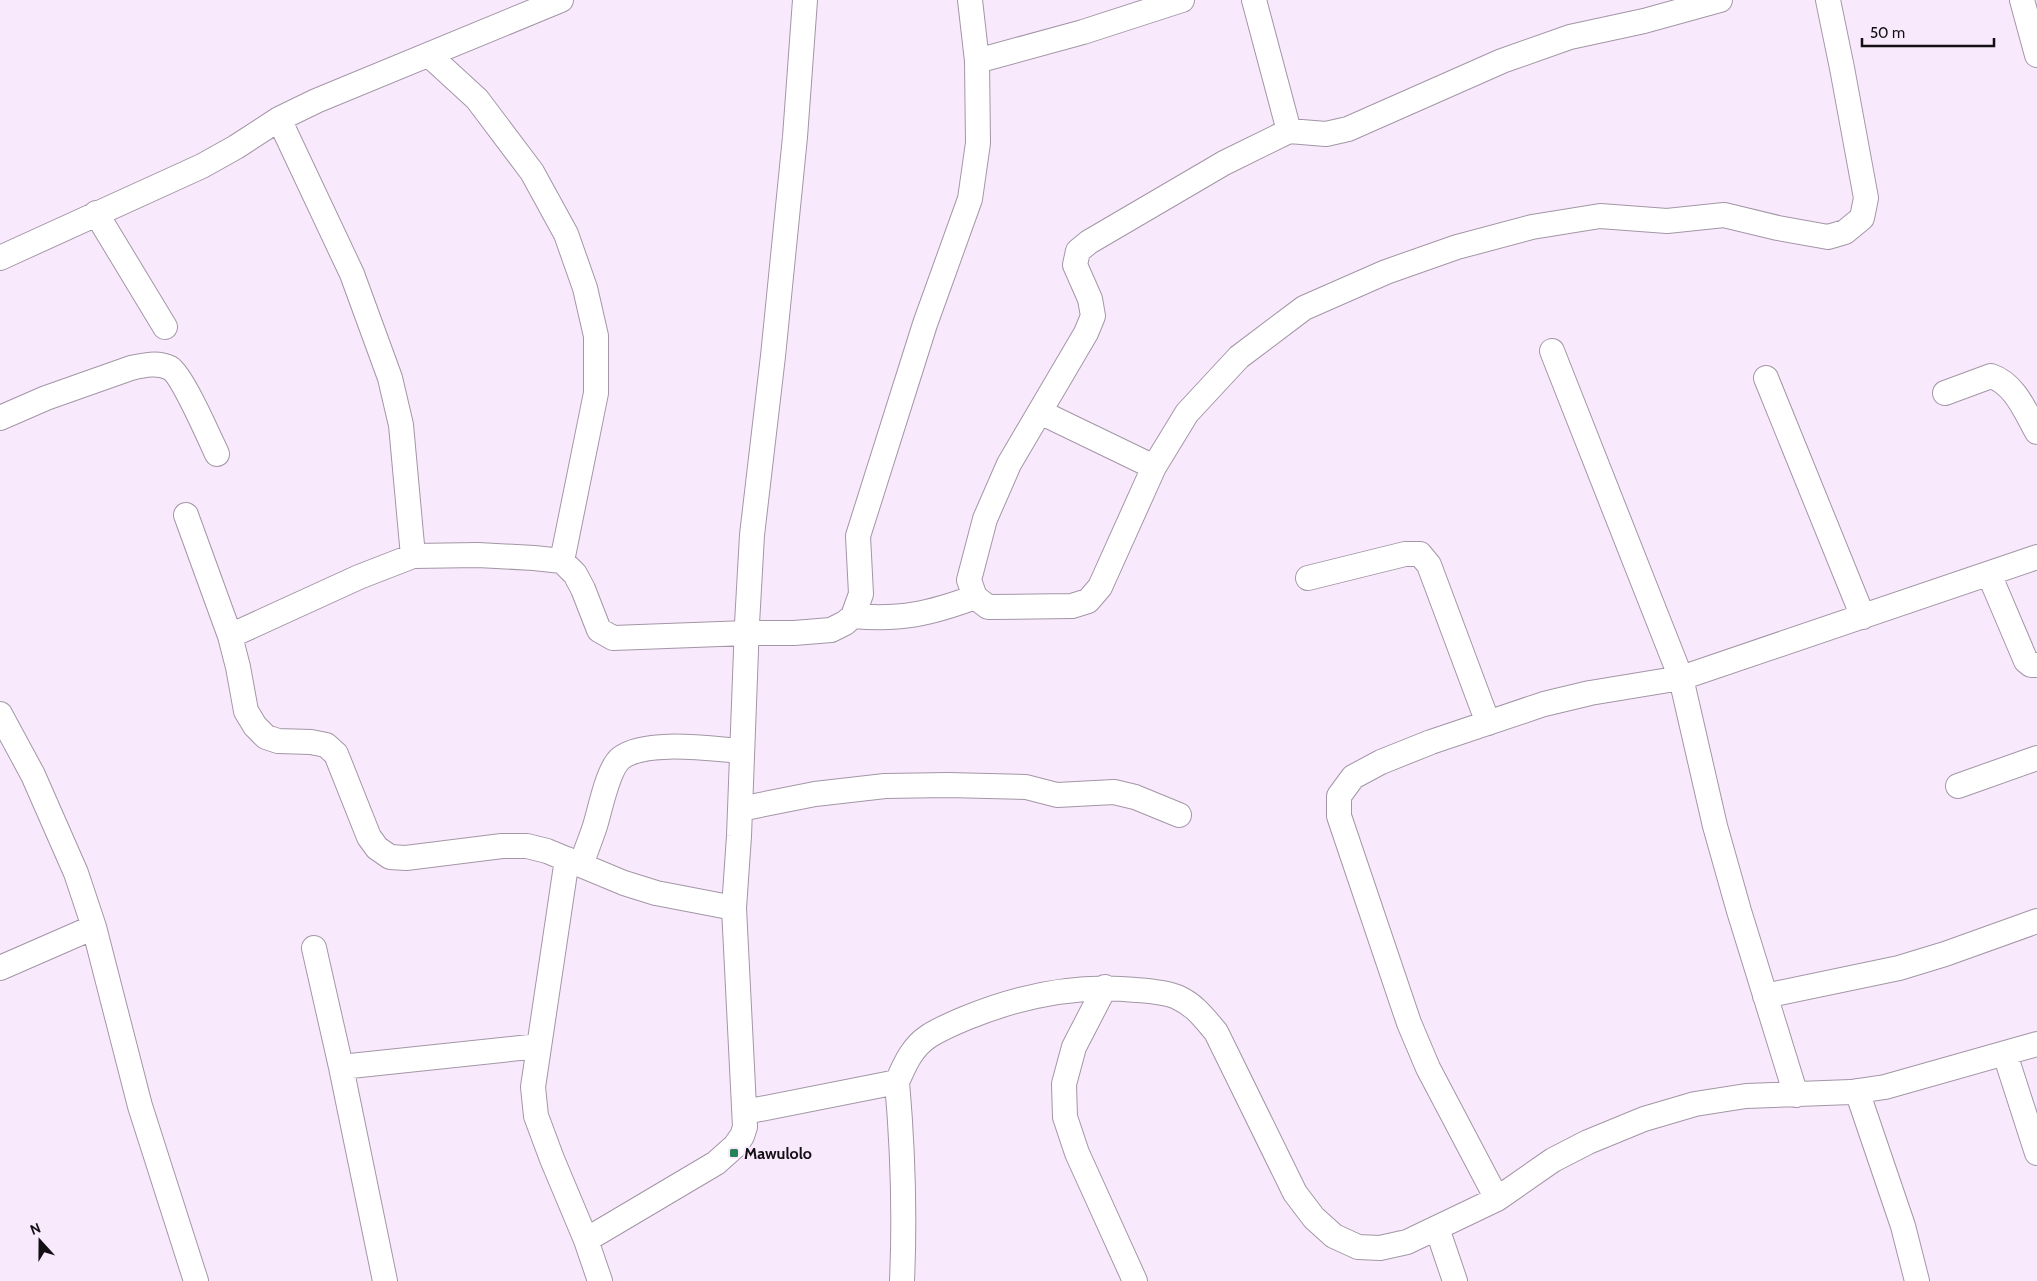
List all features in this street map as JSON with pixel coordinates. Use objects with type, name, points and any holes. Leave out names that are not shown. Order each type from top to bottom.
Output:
[{"type":"street","points":[[0,258],[202,166],[279,119],[316,101],[561,0]]},
{"type":"street","points":[[586,1240],[716,1163],[735,1146],[742,1136],[745,1127],[734,908],[752,535],[773,356],[795,137],[805,0]]},
{"type":"street","points":[[230,636],[413,556],[478,555],[562,561],[575,574],[600,630],[612,638],[747,633],[794,634],[831,630],[845,623],[852,616],[861,594],[858,536],[925,324],[970,199],[978,143],[977,61],[970,0]]},
{"type":"street","points":[[977,61],[1083,32],[1182,0]]},
{"type":"street","points":[[1254,0],[1289,131]]},
{"type":"street","points":[[1720,0],[1652,19],[1570,37],[1502,61],[1348,129],[1326,134],[1289,131],[1224,163],[1078,251],[1076,265],[1090,299],[1093,316],[1086,334],[1009,464],[985,519],[969,580],[975,598],[988,607],[1072,606],[1088,601],[1100,587],[1154,467],[1186,413],[1239,357],[1304,308],[1386,272],[1457,247],[1532,227],[1600,216],[1667,221],[1724,215],[1778,228],[1828,237],[1844,232],[1862,218],[1866,198],[1828,0]]},
{"type":"street","points":[[2022,0],[2037,55]]},
{"type":"street","points":[[430,55],[477,99],[532,172],[566,234],[585,288],[596,336],[596,393],[562,561]]},
{"type":"street","points":[[279,119],[352,274],[390,378],[400,425],[413,556]]},
{"type":"street","points":[[96,213],[165,327]]},
{"type":"street","points":[[1552,351],[1681,678],[1715,826],[1796,1095]]},
{"type":"street","points":[[0,418],[46,398],[132,368],[144,365],[163,365],[173,369],[181,382],[217,454]]},
{"type":"street","points":[[1945,393],[1991,376],[2002,379],[2015,394],[2037,432]]},
{"type":"street","points":[[1766,378],[1863,617]]},
{"type":"street","points":[[1040,412],[1154,467]]},
{"type":"street","points":[[186,514],[230,636],[246,711],[255,726],[266,737],[278,741],[312,742],[326,745],[336,754],[369,837],[377,848],[390,857],[406,858],[502,846],[528,846],[547,851],[624,883],[656,893],[734,908]]},
{"type":"street","points":[[1308,578],[1405,554],[1420,554],[1429,565],[1488,723]]},
{"type":"street","points":[[1497,1199],[1428,1068],[1409,1023],[1339,816],[1340,796],[1353,777],[1389,759],[1544,704],[1681,678],[2037,557]]},
{"type":"street","points":[[1989,574],[2026,661],[2031,665],[2037,665]]},
{"type":"street","points":[[852,616],[898,618],[943,609],[975,598]]},
{"type":"street","points":[[0,714],[33,775],[58,828],[94,927],[140,1106],[196,1281]]},
{"type":"street","points":[[600,1281],[586,1240],[536,1116],[532,1087],[574,862],[594,829],[608,778],[620,758],[642,749],[671,747],[742,751]]},
{"type":"street","points":[[1958,786],[2037,758]]},
{"type":"street","points":[[740,809],[815,794],[885,786],[948,785],[1026,787],[1057,795],[1114,792],[1136,797],[1179,815]]},
{"type":"street","points":[[1766,996],[1899,968],[1945,954],[2037,921]]},
{"type":"street","points":[[0,968],[94,927]]},
{"type":"street","points":[[314,948],[341,1067],[385,1281]]},
{"type":"street","points":[[1105,987],[1074,1047],[1064,1084],[1065,1116],[1076,1153],[1135,1281]]},
{"type":"street","points":[[902,1281],[904,1190],[897,1082],[909,1054],[928,1036],[956,1022],[988,1009],[1026,998],[1060,991],[1105,987],[1150,991],[1177,997],[1198,1010],[1216,1032],[1295,1193],[1314,1218],[1334,1236],[1358,1247],[1380,1248],[1407,1242],[1497,1199],[1553,1160],[1588,1142],[1644,1120],[1695,1104],[1746,1096],[1796,1095],[1857,1091],[1884,1087],[2037,1044]]},
{"type":"street","points":[[341,1067],[539,1046]]},
{"type":"street","points":[[2006,1054],[2037,1153]]},
{"type":"street","points":[[745,1112],[897,1082]]},
{"type":"street","points":[[1857,1091],[1903,1226],[1917,1281]]},
{"type":"street","points":[[1438,1228],[1455,1281]]},
{"type":"place","name":"Mawulolo","points":[[734,1153]]}]
